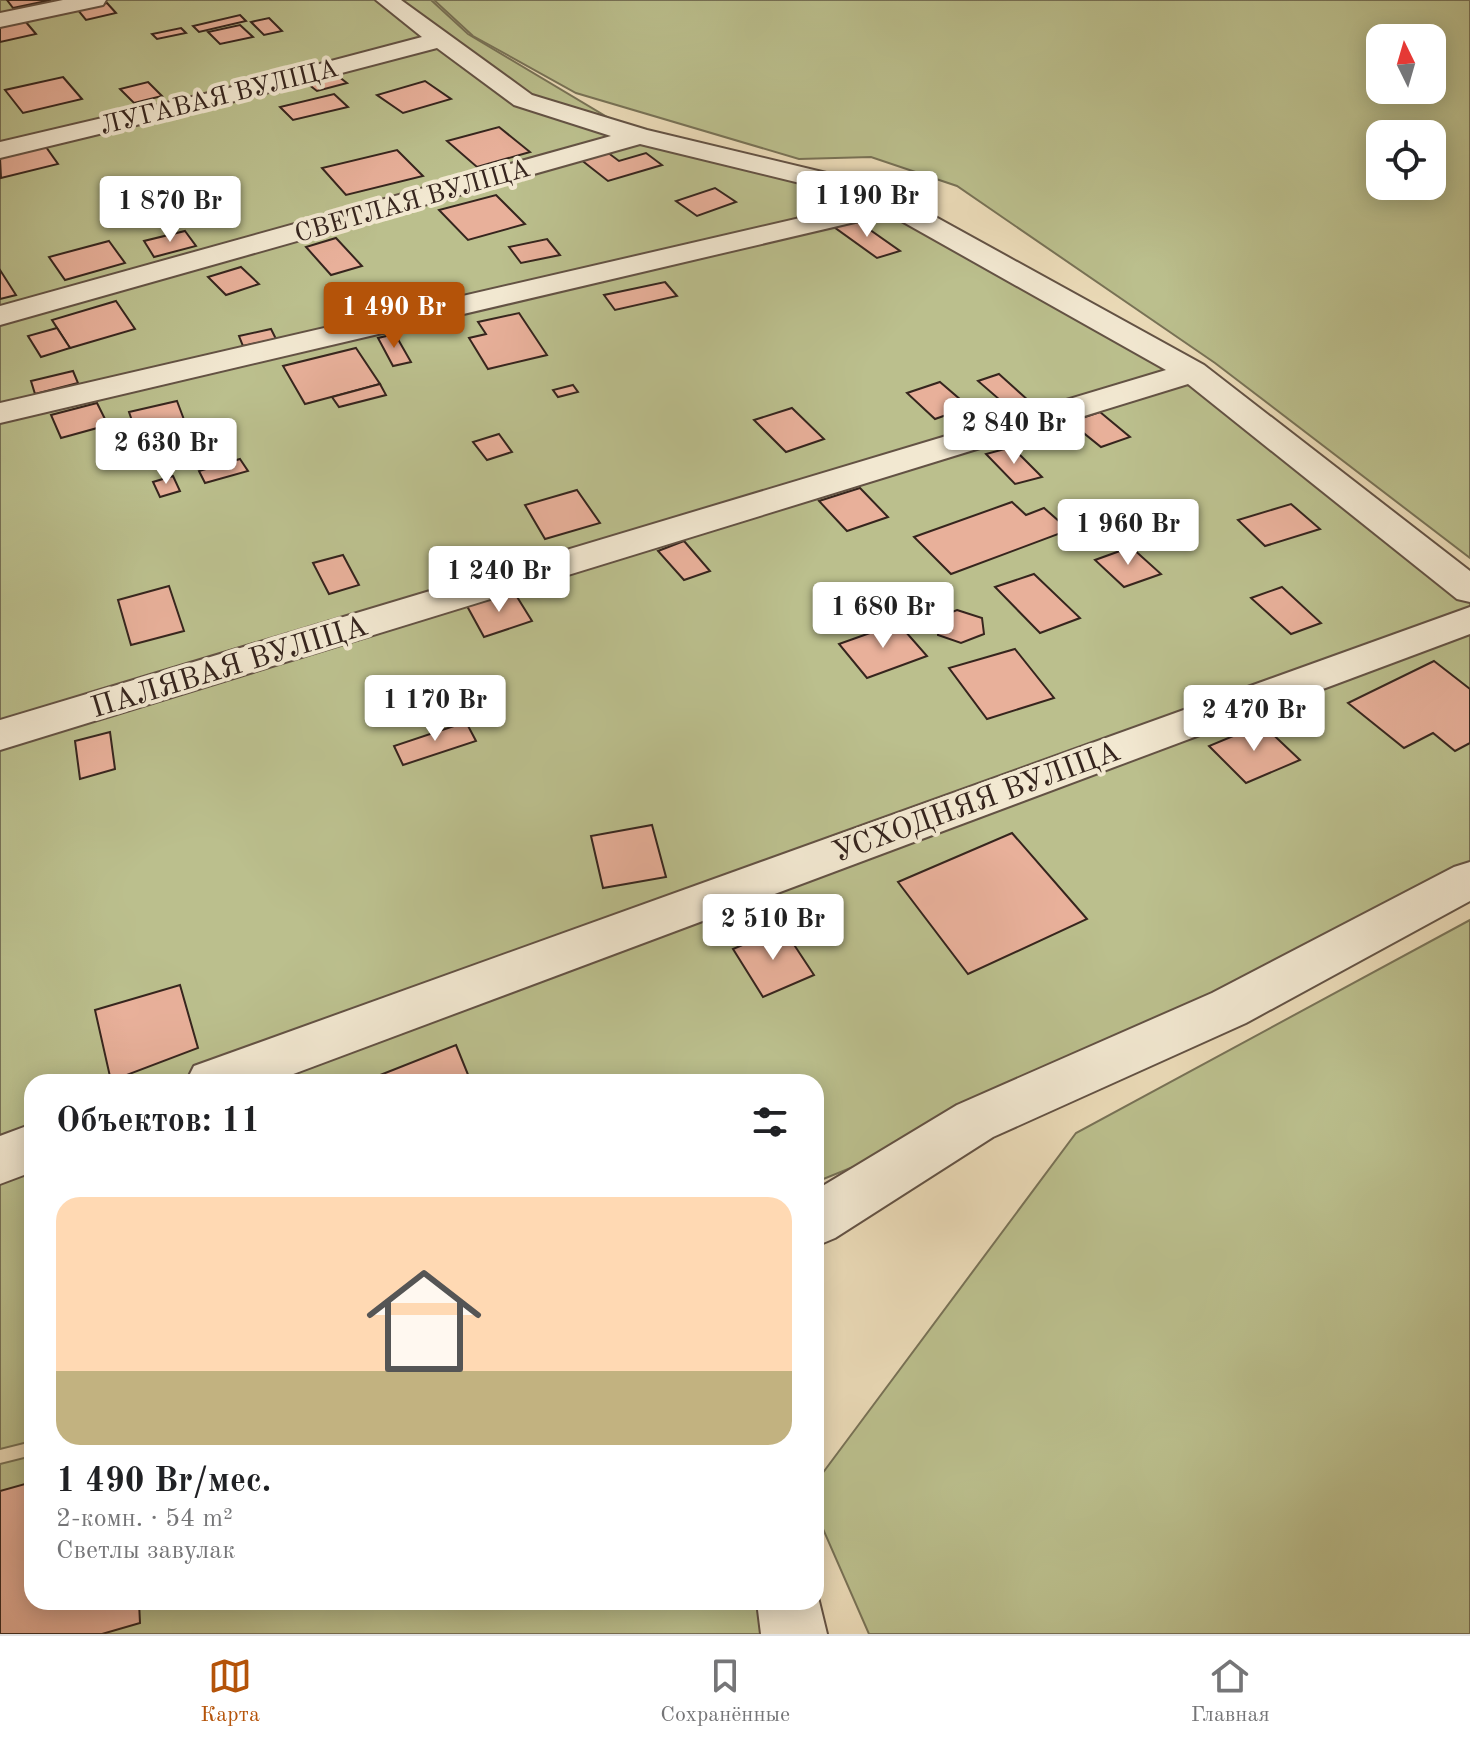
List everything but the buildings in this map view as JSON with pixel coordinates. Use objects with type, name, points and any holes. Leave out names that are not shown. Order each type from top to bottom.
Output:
[{"type":"street","points":[[0,20],[95,0]]},
{"type":"street","points":[[387,0],[523,100],[639,136],[854,188],[893,205],[1193,372],[1470,590]]},
{"type":"street","name":"ЛУГАВАЯ ВУЛІЦА","points":[[0,150],[218,98],[438,40]]},
{"type":"street","name":"СВЕТЛАЯ ВУЛІЦА","points":[[0,316],[639,136]]},
{"type":"street","points":[[0,413],[893,205]]},
{"type":"street","name":"ПАЛЯВАЯ ВУЛІЦА","points":[[0,735],[1193,372]]},
{"type":"street","name":"УСХОДНЯЯ ВУЛІЦА","points":[[234,1074],[1470,620]]},
{"type":"street","points":[[824,1215],[975,1121],[1229,1008],[1470,880]]},
{"type":"street","points":[[0,1160],[24,1151]]},
{"type":"street","points":[[790,1610],[794,1634]]},
{"type":"green space","points":[[0,0],[431,0],[468,34],[639,136],[847,191],[1195,371],[1470,575],[1470,878],[979,1116],[824,1179],[824,1074],[24,1074],[24,1443],[0,1449]]},
{"type":"green space","points":[[434,0],[1470,0],[1470,558],[1215,363],[957,186],[871,157],[799,159],[576,93],[473,36]]},
{"type":"green space","points":[[1470,920],[1470,1634],[869,1634],[824,1531],[824,1471],[1076,1133]]},
{"type":"green space","points":[[24,1458],[24,1610],[799,1610],[809,1634],[0,1634],[0,1464]]}]
